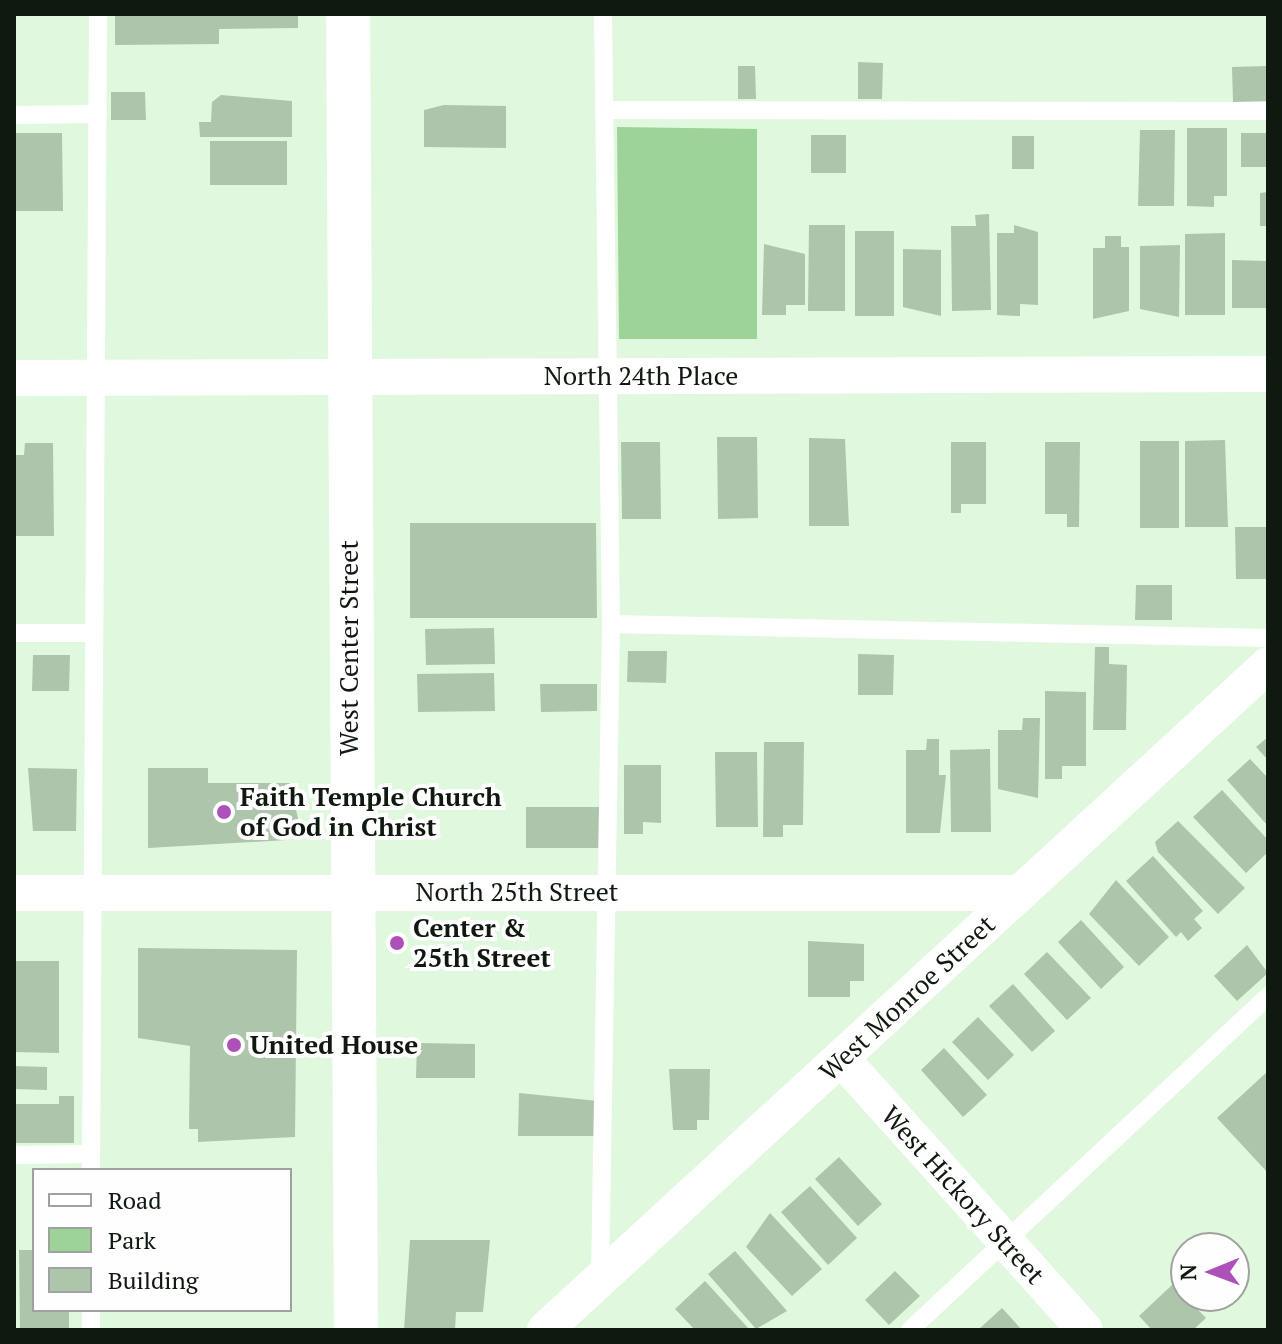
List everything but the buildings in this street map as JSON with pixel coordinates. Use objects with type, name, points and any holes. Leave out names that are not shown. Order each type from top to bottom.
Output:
[{"type":"street","name":"West Center Street","points":[[348,14],[350,892],[356,1330]]},
{"type":"street","name":"North 24th Place","points":[[14,378],[1268,374]]},
{"type":"street","name":"West Monroe Street","points":[[545,1330],[1268,665]]},
{"type":"street","name":"North 25th Street","points":[[14,893],[1020,893]]},
{"type":"street","name":"West Hickory Street","points":[[841,1058],[1001,1240],[1085,1330]]},
{"type":"lane","points":[[14,1155],[91,1162],[98,14]]},
{"type":"lane","points":[[600,1279],[603,892],[611,624],[603,14]]},
{"type":"lane","points":[[604,110],[1268,111]]},
{"type":"lane","points":[[14,115],[98,114]]},
{"type":"lane","points":[[611,624],[1268,638]]},
{"type":"lane","points":[[14,633],[94,633]]},
{"type":"lane","points":[[910,1330],[1001,1240],[1268,996]]},
{"type":"green space","points":[[617,127],[757,129],[757,339],[619,339]]},
{"type":"place","name":"Faith Temple Church of God in Christ","points":[[224,812]]},
{"type":"place","name":"Center & 25th Street","points":[[397,943]]},
{"type":"place","name":"United House","points":[[234,1045]]}]
